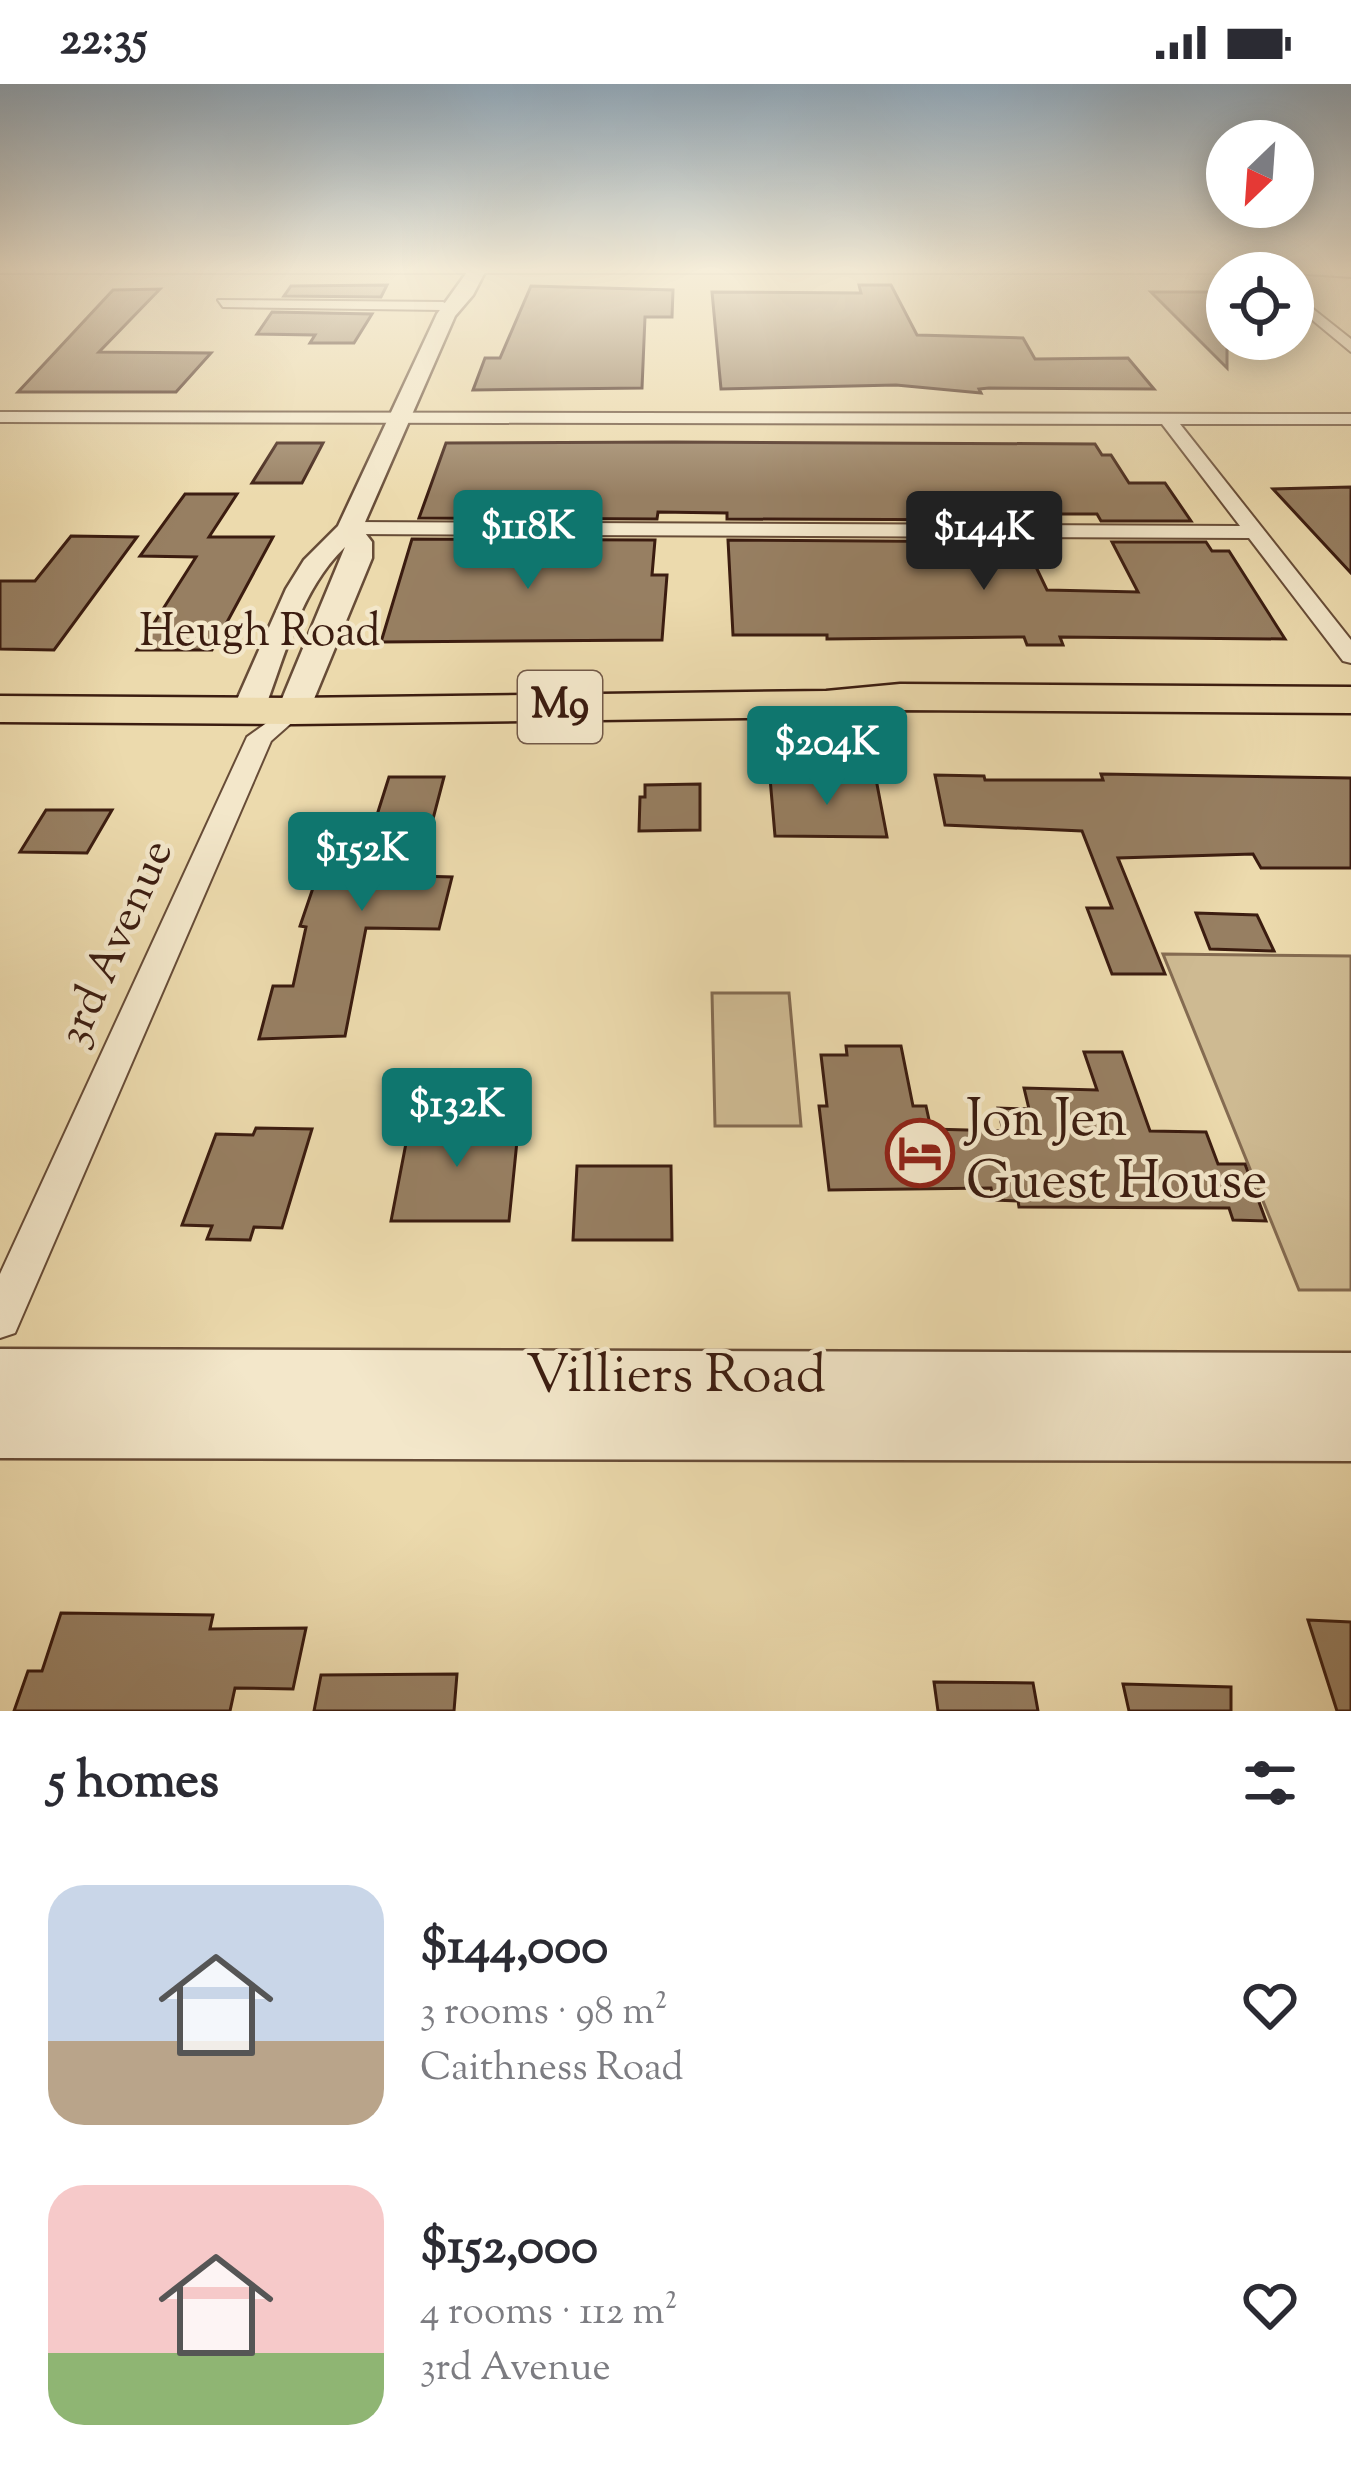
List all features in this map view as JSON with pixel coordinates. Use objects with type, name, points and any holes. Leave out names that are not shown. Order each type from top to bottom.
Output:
[{"type":"main road","name":"Heugh Road","points":[[0,683],[273,706]]},
{"type":"main road","name":"Heugh Road","points":[[0,710],[826,704],[879,698],[1351,700]]},
{"type":"street","name":"3rd Avenue","points":[[273,706],[307,579],[326,550],[350,529],[430,344]]},
{"type":"street","points":[[0,417],[1351,418]]},
{"type":"street","points":[[1167,419],[1351,656]]},
{"type":"street","name":"3rd Avenue","points":[[0,1318],[273,706],[358,558],[359,542],[350,529]]},
{"type":"street","points":[[350,529],[1252,532]]},
{"type":"street","name":"Villiers Road","points":[[0,1376],[1277,1406],[1351,1432]]},
{"type":"street","name":"Villiers Road","points":[[0,1429],[1277,1406],[1351,1380]]},
{"type":"shaded area","points":[[1163,954],[1351,956],[1351,1290],[1299,1290]]},
{"type":"shaded area","points":[[712,993],[789,993],[801,1126],[715,1126]]},
{"type":"building","points":[[63,344],[107,344],[99,352],[211,353],[176,392],[18,392]]},
{"type":"building","points":[[506,344],[644,344],[642,388],[473,390],[485,358],[500,358]]},
{"type":"building","points":[[717,344],[1026,344],[1035,359],[1128,358],[1154,389],[989,388],[979,389],[981,393],[896,385],[721,389]]},
{"type":"building","points":[[277,443],[323,443],[302,483],[252,483]]},
{"type":"building","points":[[446,443],[1095,444],[1102,455],[1111,455],[1129,483],[1165,483],[1191,521],[1101,521],[1097,514],[1011,514],[1014,520],[727,519],[727,513],[658,512],[657,519],[419,518]]},
{"type":"building","points":[[1351,487],[1351,573],[1273,489]]},
{"type":"building","points":[[185,494],[237,494],[209,537],[273,537],[212,650],[137,650],[196,557],[140,556]]},
{"type":"building","points":[[71,536],[137,537],[54,650],[0,649],[0,581],[35,581]]},
{"type":"building","points":[[412,539],[655,540],[652,575],[667,575],[662,640],[381,642]]},
{"type":"building","points":[[728,540],[1024,542],[1047,590],[1138,592],[1112,542],[1206,542],[1212,551],[1229,551],[1285,639],[1060,637],[1063,645],[1027,645],[1024,637],[733,635]]},
{"type":"building","points":[[1101,774],[1351,778],[1351,868],[1261,868],[1253,854],[1118,858],[1165,974],[1112,974],[1087,908],[1112,908],[1082,831],[945,825],[935,775],[1103,780]]},
{"type":"building","points":[[389,777],[444,777],[418,876],[452,877],[439,929],[366,928],[345,1036],[259,1039],[273,986],[293,986],[306,927],[300,926],[314,885],[321,885],[325,875],[358,875]]},
{"type":"building","points":[[770,778],[876,779],[887,837],[775,836]]},
{"type":"building","points":[[700,784],[700,830],[639,831],[645,785]]},
{"type":"building","points":[[46,810],[112,810],[87,853],[20,852]]},
{"type":"building","points":[[1196,913],[1257,915],[1274,951],[1210,949]]},
{"type":"building","points":[[846,1046],[901,1046],[913,1106],[926,1106],[931,1129],[1003,1131],[998,1108],[1029,1109],[1024,1088],[1097,1090],[1084,1052],[1122,1052],[1150,1131],[1206,1132],[1218,1164],[1245,1164],[1266,1221],[1233,1220],[1229,1208],[1019,1207],[1018,1201],[994,1200],[991,1188],[829,1190],[819,1106],[827,1106],[821,1055],[847,1055]]},
{"type":"building","points":[[425,1113],[500,1113],[498,1131],[518,1131],[509,1221],[391,1221],[408,1133],[422,1132]]},
{"type":"building","points":[[256,1128],[312,1129],[282,1228],[254,1227],[250,1240],[207,1239],[212,1226],[182,1225],[216,1134],[253,1135]]},
{"type":"building","points":[[577,1166],[671,1166],[672,1240],[573,1240]]},
{"type":"building","points":[[61,1613],[213,1615],[210,1629],[306,1628],[293,1689],[235,1688],[230,1711],[14,1711],[28,1671],[42,1671]]},
{"type":"building","points":[[1308,1620],[1351,1622],[1351,1711],[1337,1711]]},
{"type":"building","points":[[457,1674],[454,1711],[314,1711],[321,1675]]},
{"type":"building","points":[[934,1682],[1033,1683],[1038,1711],[938,1711]]},
{"type":"building","points":[[1123,1684],[1231,1687],[1231,1711],[1129,1711]]},
{"type":"place","name":"Jon Jen Guest House","points":[[920,1153]]}]
